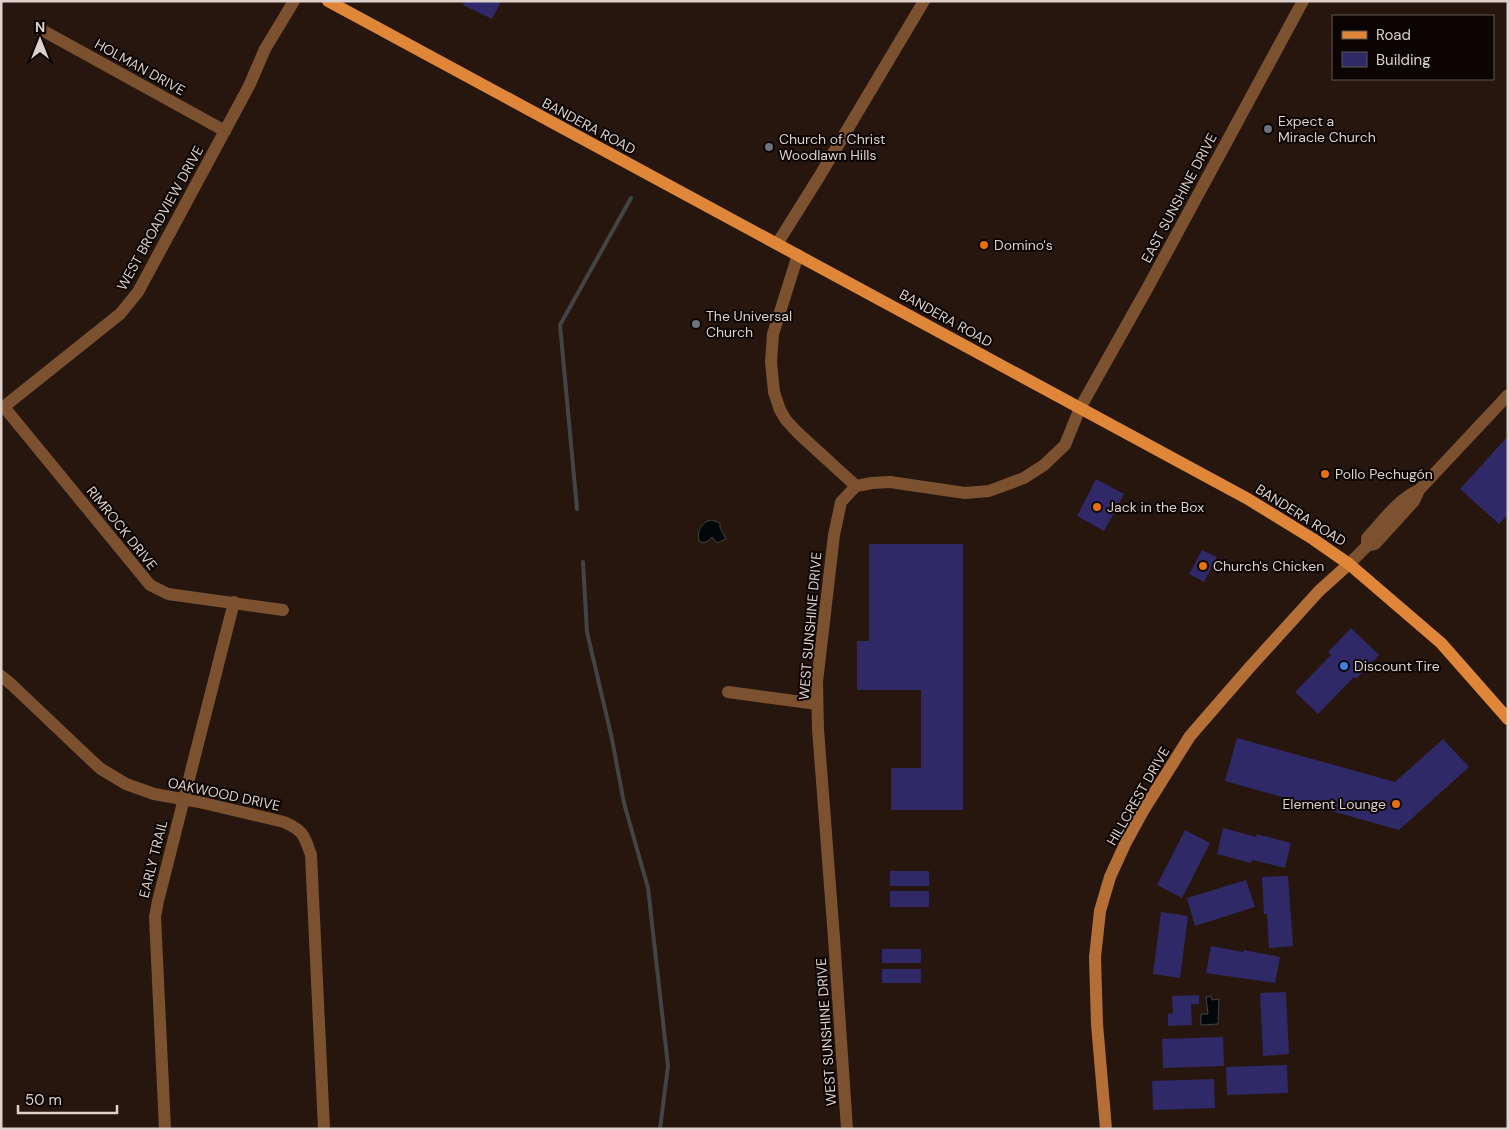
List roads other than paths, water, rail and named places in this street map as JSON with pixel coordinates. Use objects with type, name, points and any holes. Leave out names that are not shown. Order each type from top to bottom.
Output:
[{"type":"main road","name":"BANDERA ROAD","points":[[328,1],[1248,499],[1313,539],[1349,564],[1441,644],[1508,718]]},
{"type":"main road","name":"HILLCREST DRIVE","points":[[1106,1129],[1097,1024],[1095,957],[1100,911],[1110,877],[1143,811],[1190,736],[1250,666],[1319,591],[1349,564]]},
{"type":"street","name":"WEST BROADVIEW DRIVE","points":[[3,408],[120,314],[138,292],[249,86],[265,49],[294,1]]},
{"type":"street","points":[[777,244],[924,1]]},
{"type":"street","name":"EAST SUNSHINE DRIVE","points":[[1080,408],[1303,1]]},
{"type":"street","name":"HOLMAN DRIVE","points":[[40,29],[225,131]]},
{"type":"street","points":[[798,255],[773,334],[771,362],[774,392],[780,410],[786,420],[856,486],[890,482],[966,493],[989,491],[1006,486],[1024,478],[1053,458],[1065,445],[1080,408]]},
{"type":"street","name":"HILLCREST DRIVE","points":[[1349,564],[1367,546],[1367,538],[1407,495],[1419,490],[1508,395]]},
{"type":"street","name":"RIMROCK DRIVE","points":[[3,408],[150,585],[168,594],[283,610]]},
{"type":"street","name":"WEST SUNSHINE DRIVE","points":[[847,1129],[816,682],[834,535],[841,502],[856,486]]},
{"type":"street","name":"EARLY TRAIL","points":[[165,1129],[156,917],[158,901],[234,602]]},
{"type":"street","name":"OAKWOOD DRIVE","points":[[1,676],[12,684],[90,759],[113,777],[140,790],[284,822],[295,827],[304,835],[311,855],[324,1129]]},
{"type":"street","points":[[728,692],[817,704]]},
{"type":"waterway","points":[[577,509],[560,325],[631,198]]},
{"type":"waterway","points":[[583,562],[587,632],[612,739],[624,803],[648,888],[668,1066],[660,1129]]},
{"type":"place","name":"Expect a Miracle Church","points":[[1268,129]]},
{"type":"place","name":"Church of Christ Woodlawn Hills","points":[[769,147]]},
{"type":"place","name":"Domino's","points":[[984,245]]},
{"type":"place","name":"The Universal Church","points":[[696,324]]},
{"type":"place","name":"Pollo Pechugón","points":[[1325,474]]},
{"type":"place","name":"Jack in the Box","points":[[1097,507]]},
{"type":"place","name":"Church's Chicken","points":[[1203,566]]},
{"type":"place","name":"Discount Tire","points":[[1344,666]]},
{"type":"place","name":"Element Lounge","points":[[1396,804]]}]
